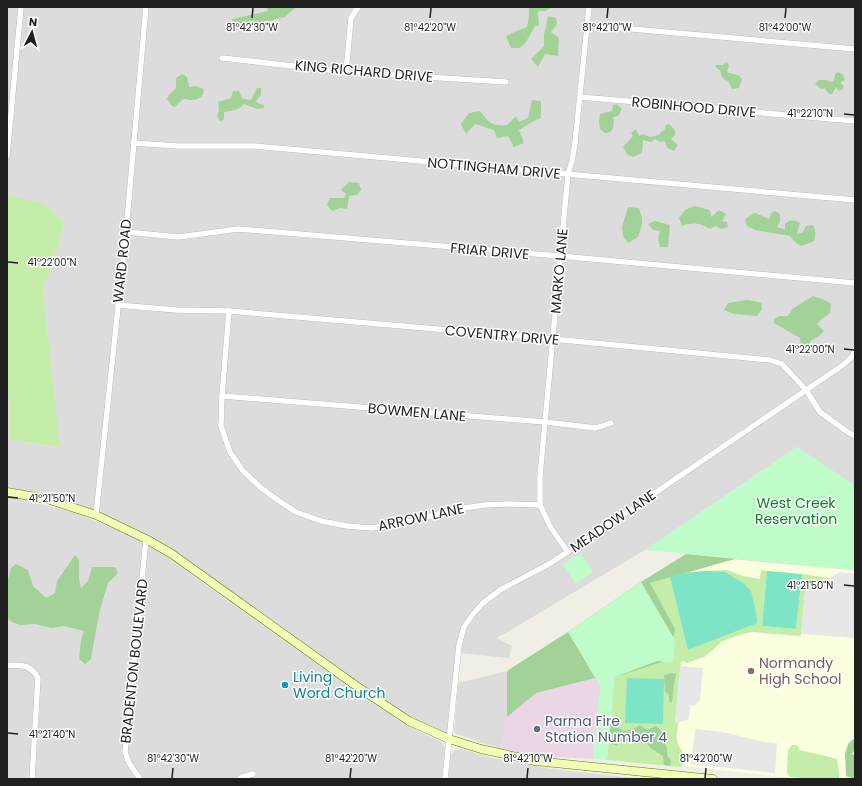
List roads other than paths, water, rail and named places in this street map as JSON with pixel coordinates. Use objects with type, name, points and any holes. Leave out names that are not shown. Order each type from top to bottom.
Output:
[{"type":"main road","points":[[7,492],[47,499],[96,515],[146,539],[172,554],[355,685],[409,721],[450,739],[481,749],[535,761],[713,779]]},
{"type":"street","points":[[7,156],[21,7]]},
{"type":"street","name":"WARD ROAD","points":[[96,515],[126,232],[146,7]]},
{"type":"street","points":[[346,72],[351,18],[358,7]]},
{"type":"street","name":"MARKO LANE","points":[[568,552],[551,528],[540,505],[540,476],[568,174],[576,142],[589,7]]},
{"type":"street","points":[[587,25],[855,49]]},
{"type":"street","name":"KING RICHARD DRIVE","points":[[222,58],[346,72],[506,82]]},
{"type":"street","name":"ROBINHOOD DRIVE","points":[[580,97],[855,120]]},
{"type":"street","name":"NOTTINGHAM DRIVE","points":[[133,143],[178,146],[254,146],[855,200]]},
{"type":"street","name":"FRIAR DRIVE","points":[[126,232],[179,237],[238,230],[560,256],[855,283]]},
{"type":"street","name":"COVENTRY DRIVE","points":[[118,305],[176,310],[229,311],[553,339],[770,360],[782,364],[806,390],[820,412],[855,436]]},
{"type":"street","name":"ARROW LANE","points":[[229,311],[221,426],[230,452],[243,471],[260,487],[296,512],[320,521],[347,526],[372,528],[457,509],[485,505],[540,505]]},
{"type":"street","name":"MEADOW LANE","points":[[445,779],[459,645],[464,627],[483,603],[500,590],[549,564],[568,552],[843,365],[853,356],[855,349]]},
{"type":"street","name":"BOWMEN LANE","points":[[222,396],[545,422],[596,428],[611,423]]},
{"type":"street","name":"BRADENTON BOULEVARD","points":[[140,779],[129,763],[125,752],[146,539]]},
{"type":"street","points":[[7,665],[26,666],[33,670],[38,678],[32,779]]},
{"type":"street","points":[[239,779],[253,774]]},
{"type":"place","name":"Normandy High School","points":[[751,671]]},
{"type":"place","name":"Living Word Church","points":[[285,685]]},
{"type":"place","name":"Parma Fire Station Number 4","points":[[537,729]]},
{"type":"park label","name":"West Creek Reservation","points":[[796,512]]}]
